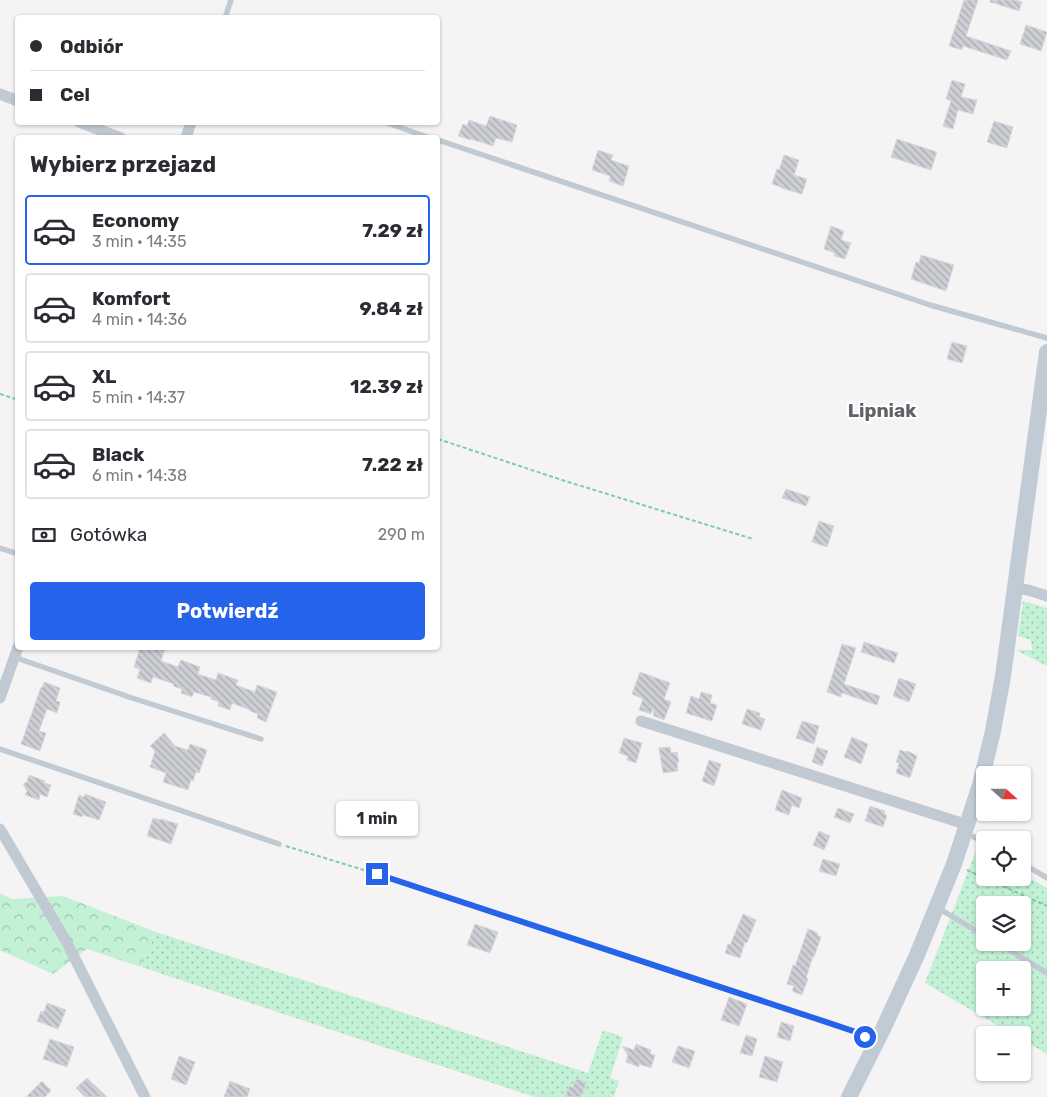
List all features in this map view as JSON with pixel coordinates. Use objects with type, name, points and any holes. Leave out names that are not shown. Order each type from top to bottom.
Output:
[{"type":"street","points":[[0,94],[15,100]]},
{"type":"street","points":[[87,125],[113,135]]},
{"type":"street","points":[[849,1097],[910,973],[954,864],[980,785],[993,731],[1003,676],[1047,352]]},
{"type":"street","points":[[1015,588],[1047,596]]},
{"type":"street","points":[[0,698],[16,652]]},
{"type":"street","points":[[641,721],[967,829]]},
{"type":"street","points":[[0,830],[66,941],[145,1097]]},
{"type":"lane","points":[[226,15],[231,0]]},
{"type":"lane","points":[[393,125],[421,135]]},
{"type":"lane","points":[[440,141],[930,305],[1047,338]]},
{"type":"lane","points":[[0,548],[15,553]]},
{"type":"lane","points":[[16,652],[132,698],[261,739]]},
{"type":"lane","points":[[0,749],[279,844]]},
{"type":"lane","points":[[967,829],[976,836]]},
{"type":"lane","points":[[1031,868],[1047,878]]},
{"type":"lane","points":[[377,874],[827,1022],[859,1033],[876,1044]]},
{"type":"lane","points":[[936,909],[943,911],[976,931]]},
{"type":"lane","points":[[1011,951],[1047,973]]},
{"type":"path","points":[[0,394],[15,399]]},
{"type":"path","points":[[440,440],[565,481],[753,539]]},
{"type":"path","points":[[279,844],[377,874]]},
{"type":"path","points":[[954,864],[1047,906]]},
{"type":"green space","points":[[1023,601],[1047,608],[1047,666],[1016,650],[1032,650],[1031,640],[1018,636]]},
{"type":"green space","points":[[976,851],[976,886],[1031,886],[1031,879],[1047,888],[1047,1054],[1031,1045],[1031,1026],[999,1026],[981,1016],[1031,1016],[1031,961],[976,961],[976,1013],[925,983]]},
{"type":"green space","points":[[0,893],[12,899],[63,896],[156,932],[141,967],[87,949],[53,974],[0,950]]},
{"type":"green space","points":[[156,932],[588,1073],[603,1030],[623,1037],[610,1078],[619,1081],[614,1097],[535,1097],[141,967]]},
{"type":"building","points":[[964,0],[978,0],[966,36],[1011,51],[1007,60],[963,46],[962,50],[949,46]]},
{"type":"building","points":[[990,0],[1016,0],[1022,2],[1019,11],[990,2]]},
{"type":"building","points":[[1026,25],[1047,32],[1041,51],[1020,44]]},
{"type":"building","points":[[952,80],[965,84],[961,97],[977,100],[973,114],[958,110],[953,129],[943,126],[951,101],[946,99]]},
{"type":"building","points":[[490,116],[517,125],[512,142],[496,138],[493,146],[458,136],[463,124],[467,126],[469,120],[486,126]]},
{"type":"building","points":[[994,121],[1013,127],[1007,148],[987,142]]},
{"type":"building","points":[[897,139],[937,152],[931,170],[891,157]]},
{"type":"building","points":[[598,150],[613,155],[611,160],[629,166],[623,186],[609,181],[610,176],[592,170]]},
{"type":"building","points":[[784,155],[799,160],[794,175],[807,179],[802,194],[772,184]]},
{"type":"building","points":[[831,226],[844,231],[841,240],[851,243],[845,259],[834,256],[835,253],[824,249]]},
{"type":"building","points":[[921,255],[954,265],[946,291],[911,279],[916,262],[919,263]]},
{"type":"building","points":[[952,342],[967,346],[962,363],[947,359]]},
{"type":"building","points":[[786,489],[810,497],[806,506],[782,498]]},
{"type":"building","points":[[819,521],[834,526],[827,547],[812,542]]},
{"type":"building","points":[[864,642],[898,653],[894,663],[861,652]]},
{"type":"building","points":[[842,644],[856,648],[844,684],[880,696],[877,705],[842,693],[841,697],[827,692]]},
{"type":"building","points":[[139,650],[164,650],[161,661],[178,667],[181,660],[200,667],[198,674],[216,680],[218,673],[238,680],[236,685],[255,692],[257,685],[277,692],[266,722],[257,718],[258,714],[232,703],[230,710],[218,706],[219,702],[211,699],[211,697],[194,692],[192,697],[181,693],[182,689],[173,686],[174,684],[153,677],[151,683],[137,678],[140,669],[134,667]]},
{"type":"building","points":[[640,672],[670,683],[664,699],[671,702],[664,720],[654,716],[653,708],[651,714],[639,710],[643,699],[632,694]]},
{"type":"building","points":[[899,678],[916,684],[909,702],[893,696]]},
{"type":"building","points":[[44,682],[60,688],[56,701],[60,702],[57,713],[47,709],[39,731],[46,733],[40,751],[21,744]]},
{"type":"building","points":[[701,692],[712,695],[710,703],[717,705],[712,721],[686,713],[691,696],[699,699]]},
{"type":"building","points":[[747,709],[760,713],[759,717],[765,719],[761,730],[742,724]]},
{"type":"building","points":[[802,721],[819,726],[814,744],[796,738]]},
{"type":"building","points":[[164,733],[175,746],[188,750],[190,744],[207,750],[199,773],[196,772],[188,790],[163,782],[166,773],[150,767],[155,751],[150,746]]},
{"type":"building","points":[[852,737],[868,744],[861,764],[844,757]]},
{"type":"building","points":[[624,738],[642,743],[636,763],[627,760],[628,756],[619,753]]},
{"type":"building","points":[[670,747],[671,753],[677,752],[678,771],[663,773],[659,748]]},
{"type":"building","points":[[817,747],[828,751],[822,766],[812,762]]},
{"type":"building","points":[[900,750],[908,751],[917,756],[910,778],[896,773],[899,763],[896,762]]},
{"type":"building","points":[[709,760],[721,764],[714,786],[702,781]]},
{"type":"building","points":[[29,775],[51,785],[47,797],[40,794],[39,800],[25,795],[27,791],[23,784],[27,782]]},
{"type":"building","points":[[782,790],[802,798],[799,808],[792,805],[789,815],[775,810]]},
{"type":"building","points":[[85,794],[106,802],[99,820],[73,814],[79,795],[84,797]]},
{"type":"building","points":[[870,806],[885,811],[884,814],[887,815],[883,827],[865,821]]},
{"type":"building","points":[[838,808],[854,814],[850,823],[834,817]]},
{"type":"building","points":[[153,818],[178,824],[171,844],[147,836]]},
{"type":"building","points":[[819,831],[830,836],[824,850],[813,845]]},
{"type":"building","points":[[823,859],[840,864],[836,876],[819,871]]},
{"type":"building","points":[[743,914],[756,920],[747,943],[745,942],[740,958],[725,953]]},
{"type":"building","points":[[475,924],[498,932],[490,953],[467,945]]},
{"type":"building","points":[[808,929],[818,933],[817,935],[821,937],[813,956],[802,995],[792,991],[794,986],[787,984]]},
{"type":"building","points":[[729,997],[747,1004],[739,1026],[721,1020]]},
{"type":"building","points":[[47,1003],[66,1010],[58,1029],[37,1021],[41,1011],[44,1012]]},
{"type":"building","points":[[781,1022],[794,1026],[790,1041],[777,1037]]},
{"type":"building","points":[[746,1035],[757,1039],[752,1056],[740,1053]]},
{"type":"building","points":[[50,1039],[74,1047],[67,1067],[43,1059]]},
{"type":"building","points":[[636,1044],[651,1050],[650,1054],[655,1055],[651,1068],[639,1064],[639,1067],[626,1062],[628,1055],[622,1046],[634,1050]]},
{"type":"building","points":[[678,1046],[695,1051],[689,1068],[672,1062]]},
{"type":"building","points":[[179,1056],[195,1062],[186,1085],[171,1079]]},
{"type":"building","points":[[765,1056],[783,1062],[777,1082],[759,1077]]},
{"type":"building","points":[[87,1078],[107,1097],[85,1097],[76,1088]]},
{"type":"building","points":[[576,1079],[587,1082],[581,1097],[565,1097],[569,1086],[573,1087]]},
{"type":"building","points":[[42,1081],[51,1090],[45,1097],[26,1097]]},
{"type":"building","points":[[230,1081],[250,1089],[247,1097],[224,1097]]},
{"type":"district","name":"Lipniak","points":[[882,410]]},
{"type":"route","points":[[377,874],[859,1033],[865,1037]]}]
